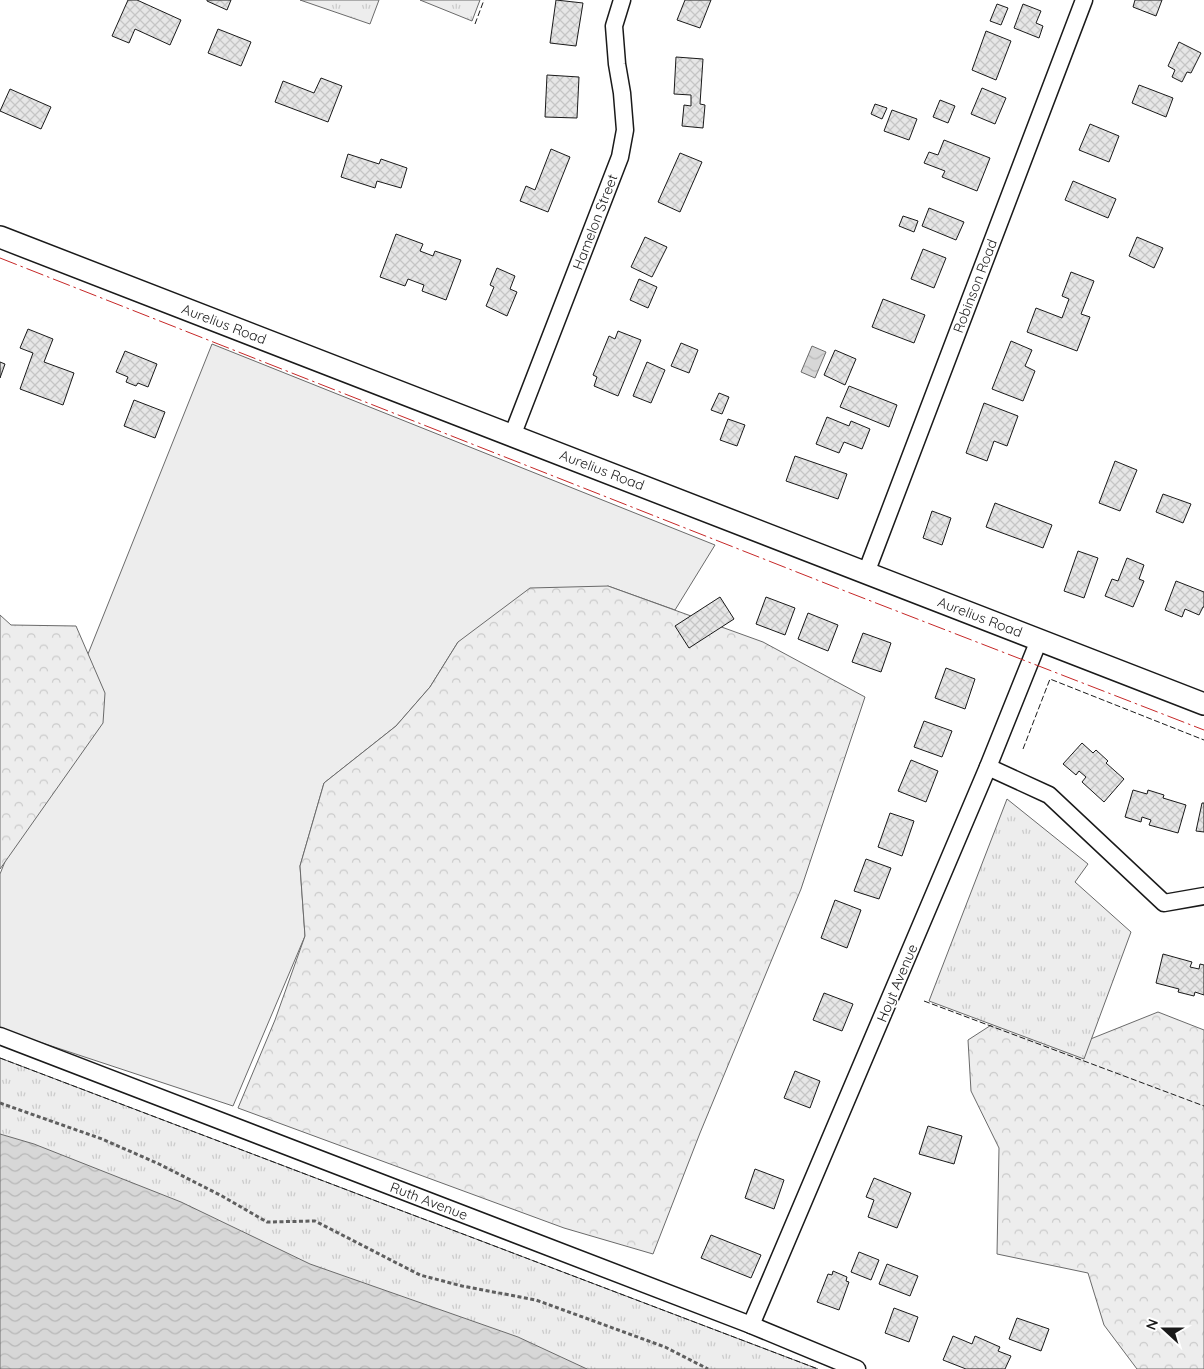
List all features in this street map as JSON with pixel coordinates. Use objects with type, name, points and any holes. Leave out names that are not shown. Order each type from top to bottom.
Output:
[{"type":"street","name":"Hamelon Street","points":[[512,436],[620,157],[625,130],[614,26],[622,0]]},
{"type":"street","name":"Robinson Road","points":[[866,573],[1084,0]]},
{"type":"street","name":"Aurelius Road","points":[[0,237],[1204,704]]},
{"type":"street","name":"Hoyt Avenue","points":[[751,1325],[1040,640]]},
{"type":"street","points":[[988,767],[1049,795],[1164,903],[1204,896]]},
{"type":"street","name":"Ruth Avenue","points":[[0,1036],[751,1325],[856,1369]]},
{"type":"path","points":[[0,1102],[70,1127],[159,1164],[222,1196],[267,1222],[315,1221],[420,1274],[462,1286],[536,1300],[665,1347],[708,1369]]},
{"type":"shaded area","points":[[212,344],[715,545],[675,610],[608,586],[458,642],[430,687],[396,726],[324,783],[300,866],[305,936],[233,1106],[0,1029],[0,874]]},
{"type":"green space","points":[[300,0],[379,0],[370,24]]},
{"type":"green space","points":[[420,0],[480,0],[472,21]]},
{"type":"green space","points":[[608,586],[763,642],[865,697],[801,889],[700,1133],[653,1254],[564,1228],[238,1108],[275,1020],[305,936],[300,866],[324,783],[396,726],[430,687],[458,642],[530,588]]},
{"type":"green space","points":[[0,615],[11,625],[76,626],[105,693],[103,723],[0,869]]},
{"type":"green space","points":[[1007,799],[1088,864],[1075,882],[1131,932],[1084,1059],[929,1001]]},
{"type":"green space","points":[[1013,1011],[1088,1040],[1158,1012],[1204,1030],[1204,1369],[1137,1369],[1104,1325],[1088,1273],[997,1254],[999,1148],[971,1091],[968,1040]]},
{"type":"green space","points":[[0,1058],[818,1369],[0,1369]]},
{"type":"water","points":[[812,346],[826,352],[815,378],[801,372]]},
{"type":"water","points":[[0,1134],[34,1144],[181,1202],[310,1264],[518,1337],[587,1369],[0,1369]]},
{"type":"building","points":[[128,0],[137,0],[181,20],[170,45],[135,29],[129,43],[112,36]]},
{"type":"building","points":[[207,0],[231,0],[227,10]]},
{"type":"building","points":[[556,0],[583,3],[576,46],[550,43]]},
{"type":"building","points":[[685,0],[711,0],[700,28],[677,20]]},
{"type":"building","points":[[1135,0],[1162,0],[1156,16],[1133,7]]},
{"type":"building","points":[[997,4],[1008,8],[1001,25],[990,21]]},
{"type":"building","points":[[1023,4],[1041,11],[1036,23],[1043,26],[1039,38],[1014,28]]},
{"type":"building","points":[[218,29],[251,42],[241,66],[208,53]]},
{"type":"building","points":[[986,31],[1011,41],[996,80],[972,70]]},
{"type":"building","points":[[1179,42],[1201,53],[1191,73],[1187,72],[1182,82],[1172,77],[1175,70],[1168,66]]},
{"type":"building","points":[[676,57],[703,59],[700,104],[705,105],[703,128],[682,126],[684,105],[691,106],[691,95],[674,94]]},
{"type":"building","points":[[547,75],[579,77],[577,118],[545,117]]},
{"type":"building","points":[[321,78],[342,86],[328,122],[275,102],[283,81],[314,93]]},
{"type":"building","points":[[1139,85],[1173,98],[1166,117],[1132,103]]},
{"type":"building","points":[[982,88],[1006,98],[995,124],[971,114]]},
{"type":"building","points":[[10,89],[51,107],[41,129],[0,111]]},
{"type":"building","points":[[940,100],[955,106],[948,123],[933,117]]},
{"type":"building","points":[[875,104],[887,108],[882,119],[871,114]]},
{"type":"building","points":[[892,110],[917,119],[909,140],[884,131]]},
{"type":"building","points":[[1090,124],[1119,136],[1109,162],[1079,150]]},
{"type":"building","points":[[944,140],[990,158],[977,191],[942,177],[945,171],[924,163],[929,152],[938,155]]},
{"type":"building","points":[[551,149],[570,157],[548,212],[520,201],[526,186],[535,190]]},
{"type":"building","points":[[680,153],[702,162],[680,212],[658,202]]},
{"type":"building","points":[[348,154],[379,164],[381,159],[407,168],[401,188],[377,181],[375,188],[341,177]]},
{"type":"building","points":[[1073,181],[1116,199],[1108,218],[1065,200]]},
{"type":"building","points":[[929,208],[964,222],[956,240],[922,226]]},
{"type":"building","points":[[903,216],[918,221],[914,232],[899,226]]},
{"type":"building","points":[[396,234],[423,244],[420,251],[433,256],[435,251],[461,260],[446,300],[422,291],[424,285],[408,279],[405,286],[380,277]]},
{"type":"building","points":[[645,237],[667,247],[652,277],[631,267]]},
{"type":"building","points":[[1137,237],[1163,248],[1154,268],[1129,256]]},
{"type":"building","points":[[923,249],[946,258],[934,288],[911,279]]},
{"type":"building","points":[[497,268],[515,276],[510,289],[517,292],[507,316],[486,306],[494,287],[490,285]]},
{"type":"building","points":[[1071,272],[1094,281],[1081,314],[1090,317],[1077,351],[1027,332],[1036,308],[1062,318],[1069,299],[1062,296]]},
{"type":"building","points":[[639,279],[657,287],[648,308],[630,300]]},
{"type":"building","points":[[883,299],[925,315],[914,343],[872,327]]},
{"type":"building","points":[[28,329],[53,339],[44,362],[74,373],[63,405],[20,389],[33,353],[20,348]]},
{"type":"building","points":[[618,331],[641,340],[618,396],[594,386],[597,377],[593,375],[609,336],[615,339]]},
{"type":"building","points":[[1011,341],[1032,350],[1025,366],[1035,371],[1023,401],[992,389]]},
{"type":"building","points":[[681,343],[698,350],[689,373],[671,366]]},
{"type":"building","points":[[835,350],[856,359],[845,385],[824,375]]},
{"type":"building","points":[[125,351],[157,364],[148,387],[138,383],[136,386],[126,382],[128,377],[116,372]]},
{"type":"building","points":[[0,362],[5,364],[0,378]]},
{"type":"building","points":[[647,362],[665,370],[651,403],[633,396]]},
{"type":"building","points":[[849,386],[897,405],[889,427],[840,407]]},
{"type":"building","points":[[719,393],[729,397],[722,414],[711,410]]},
{"type":"building","points":[[134,400],[165,412],[155,438],[124,426]]},
{"type":"building","points":[[984,403],[1018,416],[1007,446],[994,441],[987,461],[966,453]]},
{"type":"building","points":[[827,417],[849,426],[851,421],[870,429],[862,449],[844,442],[839,453],[816,444]]},
{"type":"building","points":[[728,419],[745,425],[737,446],[720,440]]},
{"type":"building","points":[[795,456],[847,474],[838,499],[786,481]]},
{"type":"building","points":[[1115,461],[1137,470],[1120,511],[1099,503]]},
{"type":"building","points":[[1163,494],[1191,504],[1183,523],[1156,512]]},
{"type":"building","points":[[995,503],[1052,525],[1043,548],[986,527]]},
{"type":"building","points":[[932,511],[951,518],[942,545],[923,538]]},
{"type":"building","points":[[1078,551],[1098,558],[1084,598],[1064,591]]},
{"type":"building","points":[[1127,558],[1144,565],[1139,579],[1144,581],[1133,607],[1105,596],[1112,579],[1118,581]]},
{"type":"building","points":[[1176,581],[1204,592],[1204,607],[1199,615],[1185,609],[1182,617],[1165,610]]},
{"type":"building","points":[[720,597],[734,619],[689,648],[675,626]]},
{"type":"building","points":[[766,597],[795,608],[785,635],[756,624]]},
{"type":"building","points":[[808,613],[838,625],[828,651],[798,639]]},
{"type":"building","points":[[863,633],[891,643],[881,672],[852,662]]},
{"type":"building","points":[[946,668],[975,679],[965,709],[935,698]]},
{"type":"building","points":[[924,721],[952,731],[942,757],[914,747]]},
{"type":"building","points":[[1082,743],[1093,753],[1096,750],[1108,761],[1106,763],[1124,779],[1104,802],[1082,782],[1086,777],[1079,771],[1076,775],[1063,764]]},
{"type":"building","points":[[911,760],[938,771],[926,802],[898,791]]},
{"type":"building","points":[[1133,790],[1147,794],[1148,790],[1164,795],[1163,798],[1186,805],[1178,833],[1149,825],[1151,820],[1142,817],[1141,822],[1125,817]]},
{"type":"building","points":[[1202,803],[1204,803],[1204,832],[1196,831]]},
{"type":"building","points":[[890,813],[914,821],[902,856],[878,847]]},
{"type":"building","points":[[866,859],[891,868],[879,899],[854,891]]},
{"type":"building","points":[[835,900],[861,910],[847,948],[821,938]]},
{"type":"building","points":[[1163,954],[1192,962],[1190,967],[1199,969],[1200,964],[1204,965],[1204,995],[1195,992],[1194,996],[1178,992],[1179,989],[1156,983]]},
{"type":"building","points":[[824,993],[853,1004],[842,1031],[813,1020]]},
{"type":"building","points":[[795,1071],[820,1081],[810,1108],[784,1098]]},
{"type":"building","points":[[928,1126],[962,1136],[954,1164],[919,1154]]},
{"type":"building","points":[[755,1169],[784,1180],[774,1209],[745,1198]]},
{"type":"building","points":[[874,1178],[911,1193],[897,1228],[868,1217],[874,1200],[866,1197]]},
{"type":"building","points":[[711,1235],[761,1255],[751,1278],[701,1258]]},
{"type":"building","points":[[859,1252],[879,1260],[871,1280],[851,1272]]},
{"type":"building","points":[[887,1264],[918,1276],[910,1296],[879,1284]]},
{"type":"building","points":[[833,1271],[847,1277],[846,1281],[849,1282],[839,1310],[817,1302],[828,1274],[832,1275]]},
{"type":"building","points":[[894,1308],[918,1317],[909,1342],[885,1333]]},
{"type":"building","points":[[1017,1318],[1049,1329],[1041,1351],[1009,1339]]},
{"type":"building","points":[[953,1336],[972,1344],[975,1336],[1000,1347],[998,1351],[1011,1356],[1005,1369],[966,1369],[943,1360]]},
{"type":"fence","points":[[475,24],[484,0]]},
{"type":"fence","points":[[1023,749],[1050,679],[1204,740]]},
{"type":"fence","points":[[924,1001],[1204,1106]]},
{"type":"fence","points":[[0,1058],[818,1369]]},
{"type":"power","points":[[0,258],[845,591],[1204,730]]}]
